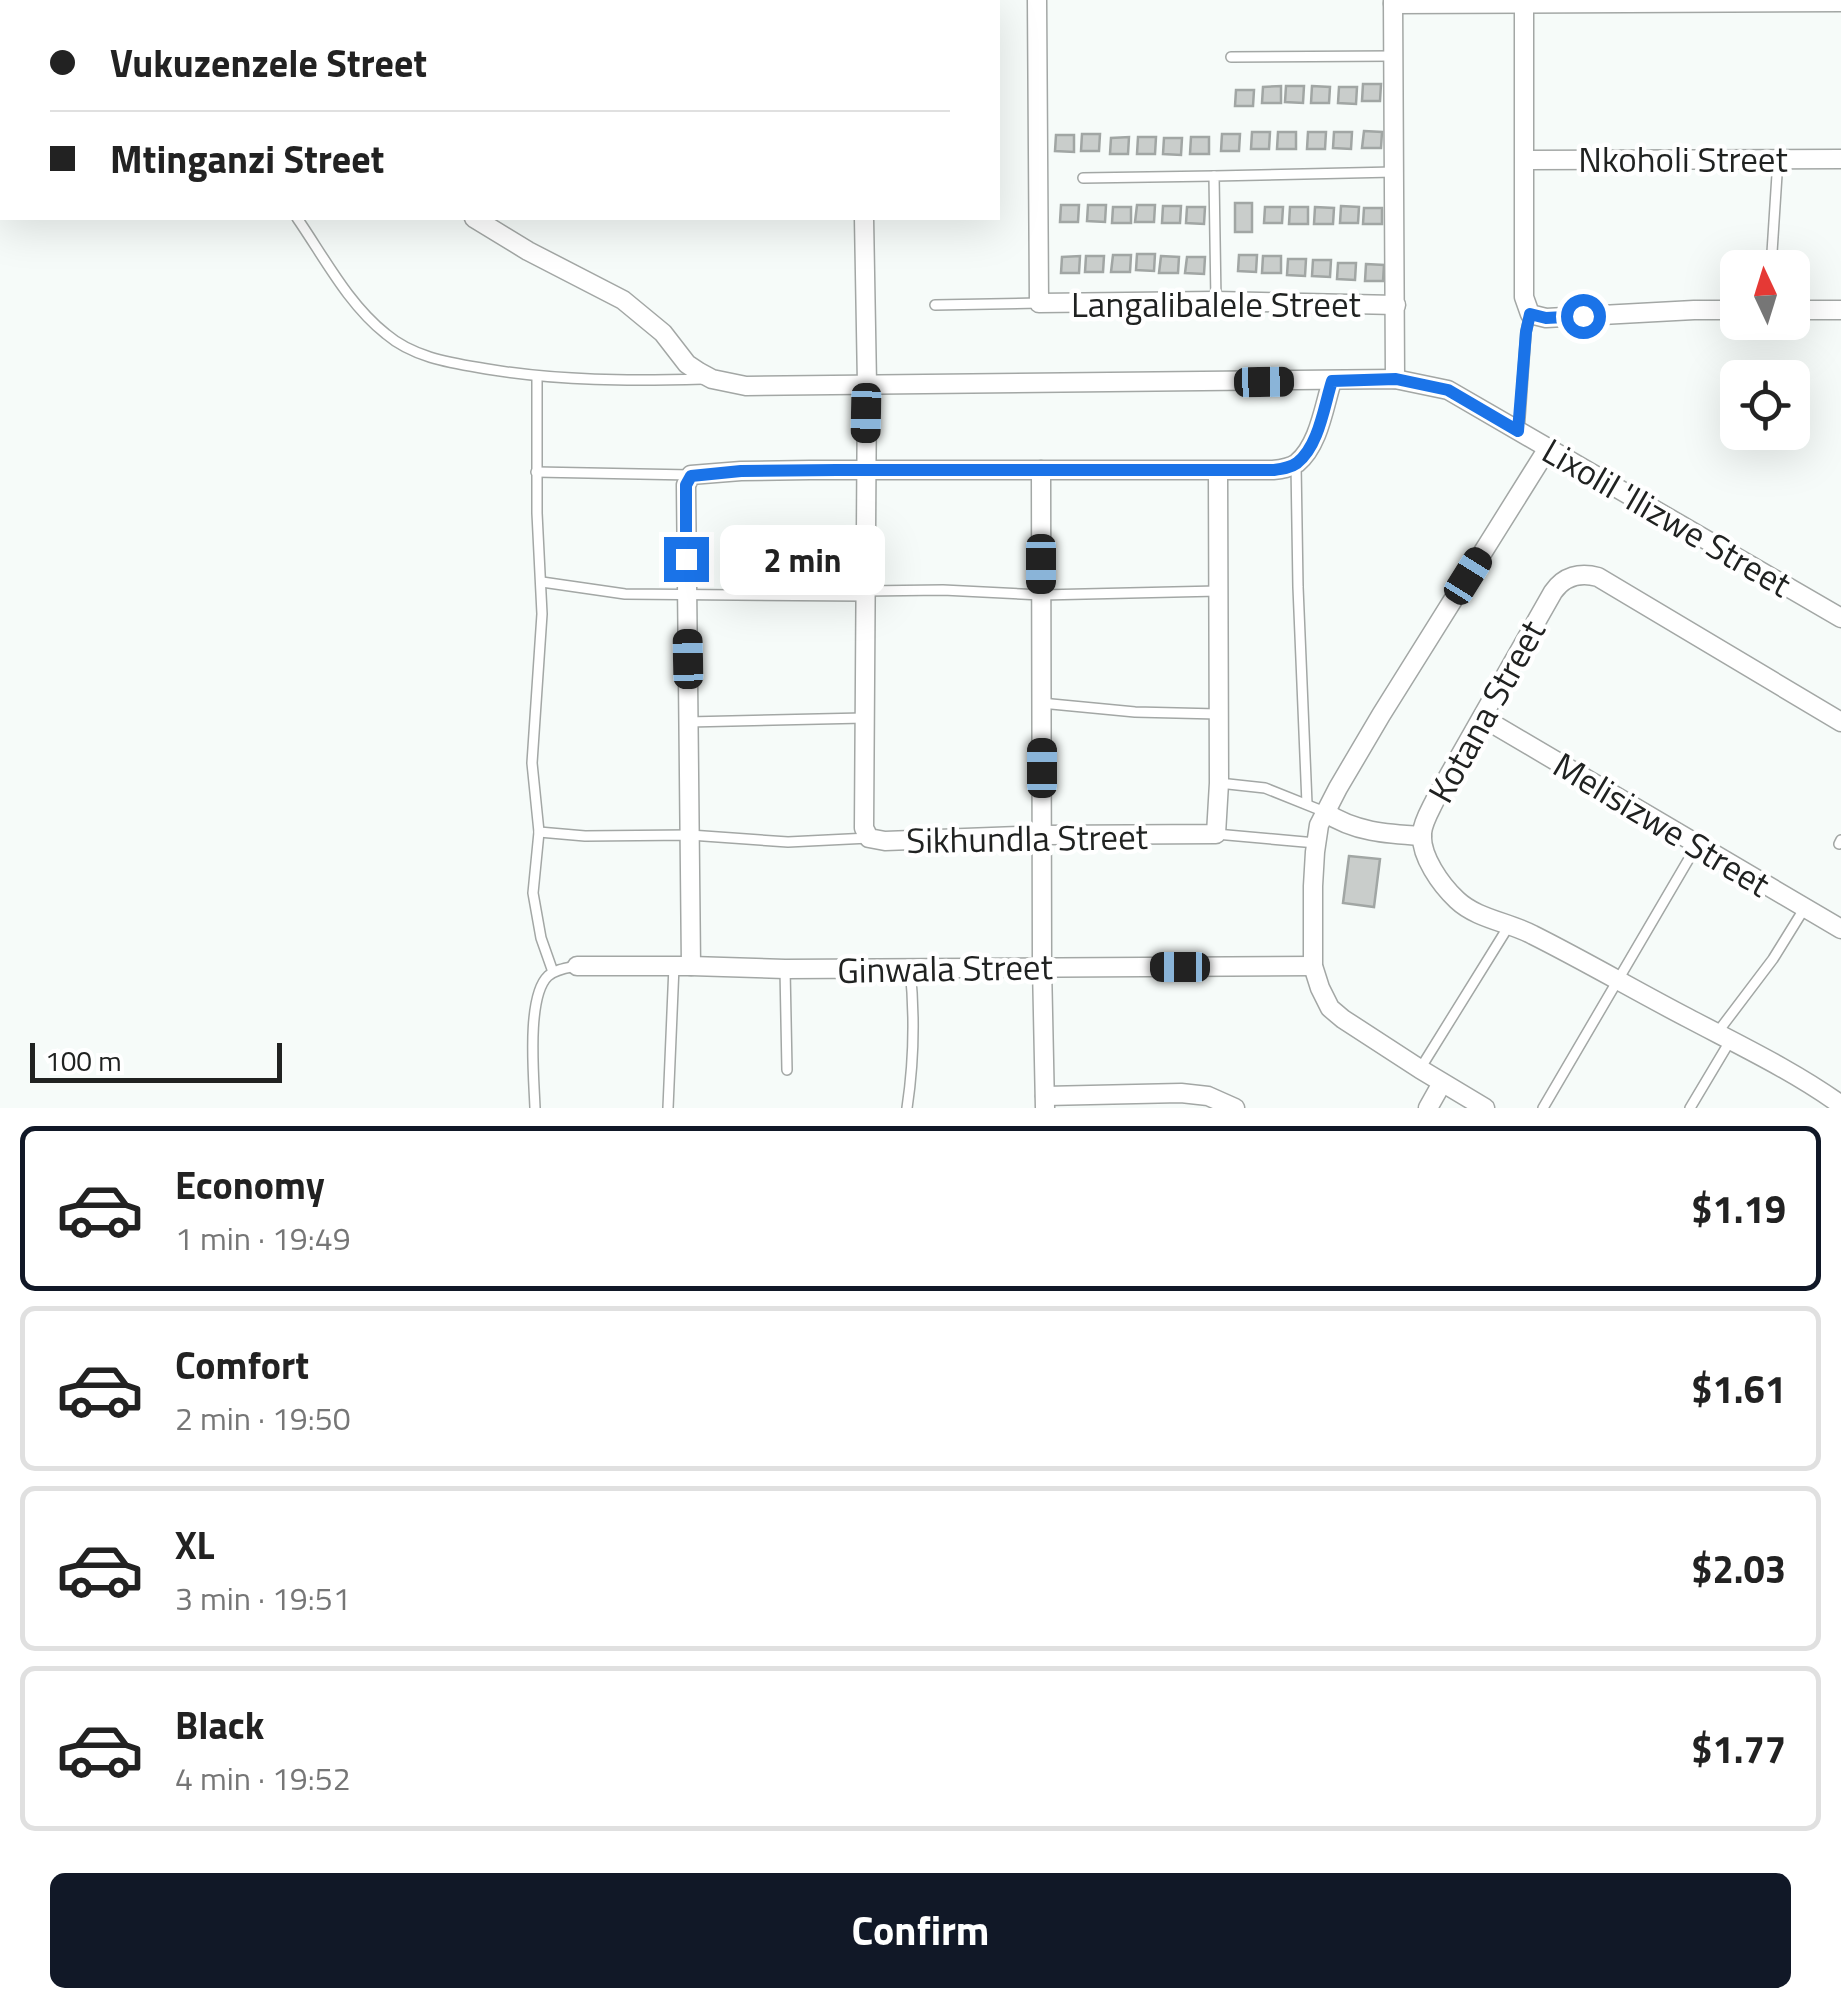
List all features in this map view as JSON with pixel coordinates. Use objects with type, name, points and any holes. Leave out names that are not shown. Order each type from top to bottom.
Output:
[{"type":"street","name":"Langalibalele Street","points":[[1037,0],[1039,303],[1396,305]]},
{"type":"street","points":[[1524,1],[1524,296],[1530,314],[1546,318],[1720,310]]},
{"type":"street","points":[[1396,379],[1393,2],[1841,2]]},
{"type":"street","name":"Nkoholi Street","points":[[1525,160],[1841,159]]},
{"type":"street","points":[[477,220],[622,300],[663,333],[687,364],[712,379]]},
{"type":"street","name":"Sikhundla Street","points":[[864,220],[864,828],[870,838],[885,840],[1042,834],[1216,834]]},
{"type":"street","points":[[1810,310],[1841,310]]},
{"type":"street","name":"Lixolil 'Ilizwe Street","points":[[712,379],[746,386],[1396,379],[1448,390],[1841,618]]},
{"type":"street","points":[[683,966],[690,834],[686,485],[691,476],[741,471],[1274,470],[1296,464],[1304,454],[1315,436],[1332,381]]},
{"type":"street","points":[[1485,1108],[1334,1013],[1325,1000],[1313,966],[1316,843],[1325,812],[1381,715],[1548,448]]},
{"type":"street","points":[[1040,470],[1045,1102],[1208,1096],[1235,1108]]},
{"type":"street","points":[[1216,834],[1218,471]]},
{"type":"street","name":"Kotana Street","points":[[1835,1099],[1510,924],[1459,902],[1436,873],[1422,836],[1436,798],[1557,586],[1576,575],[1598,577],[1841,722]]},
{"type":"street","name":"Melisizwe Street","points":[[1484,718],[1841,930]]},
{"type":"street","points":[[1325,812],[1352,827],[1422,836]]},
{"type":"street","name":"Ginwala Street","points":[[578,966],[785,969],[1313,966]]},
{"type":"street","points":[[1428,1108],[1442,1083]]},
{"type":"lane","points":[[1232,57],[1393,56]]},
{"type":"lane","points":[[1773,250],[1778,159]]},
{"type":"lane","points":[[1083,178],[1394,172]]},
{"type":"lane","points":[[1214,176],[1216,301]]},
{"type":"lane","points":[[298,220],[366,317],[389,337],[417,353],[449,363],[537,376],[613,381],[712,379]]},
{"type":"lane","points":[[936,305],[1039,303]]},
{"type":"lane","points":[[1518,431],[1530,314]]},
{"type":"lane","points":[[537,376],[542,634],[532,764],[540,832],[534,876],[540,938],[553,972]]},
{"type":"lane","points":[[1296,464],[1307,804]]},
{"type":"lane","points":[[536,472],[691,476]]},
{"type":"lane","points":[[542,582],[602,592],[687,596],[943,590],[1041,595],[1218,591]]},
{"type":"lane","points":[[1041,702],[1134,712],[1218,714]]},
{"type":"lane","points":[[688,722],[864,718]]},
{"type":"lane","points":[[1218,783],[1265,788],[1325,812]]},
{"type":"lane","points":[[540,832],[585,836],[690,834],[788,842],[870,838]]},
{"type":"lane","points":[[1216,834],[1316,843]]},
{"type":"lane","points":[[1543,1108],[1697,845]]},
{"type":"lane","points":[[1690,1108],[1724,1037],[1804,909]]},
{"type":"lane","points":[[1420,1069],[1510,924]]},
{"type":"lane","points":[[536,1108],[533,1045],[541,985],[553,972],[578,966]]},
{"type":"lane","points":[[668,1108],[683,966]]},
{"type":"lane","points":[[907,1108],[913,1055],[910,968]]},
{"type":"lane","points":[[785,969],[787,1070]]},
{"type":"building","points":[[1363,84],[1381,84],[1380,101],[1362,101]]},
{"type":"building","points":[[1281,86],[1281,103],[1262,103],[1263,87]]},
{"type":"building","points":[[1286,86],[1304,86],[1303,103],[1285,102]]},
{"type":"building","points":[[1312,86],[1330,87],[1329,103],[1311,103]]},
{"type":"building","points":[[1339,87],[1357,87],[1356,104],[1338,103]]},
{"type":"building","points":[[1236,90],[1254,90],[1253,106],[1235,106]]},
{"type":"building","points":[[1364,131],[1382,132],[1381,148],[1362,148]]},
{"type":"building","points":[[1252,132],[1270,132],[1269,149],[1251,149]]},
{"type":"building","points":[[1278,132],[1296,132],[1296,149],[1277,149]]},
{"type":"building","points":[[1308,132],[1326,132],[1325,149],[1307,149]]},
{"type":"building","points":[[1334,132],[1352,132],[1351,149],[1333,148]]},
{"type":"building","points":[[1082,134],[1100,134],[1099,151],[1081,151]]},
{"type":"building","points":[[1222,134],[1240,134],[1239,151],[1221,151]]},
{"type":"building","points":[[1056,135],[1074,135],[1074,152],[1055,151]]},
{"type":"building","points":[[1129,137],[1128,154],[1110,154],[1111,138]]},
{"type":"building","points":[[1138,137],[1156,137],[1155,154],[1137,154]]},
{"type":"building","points":[[1191,137],[1209,137],[1209,154],[1190,154]]},
{"type":"building","points":[[1164,138],[1182,138],[1181,155],[1163,154]]},
{"type":"building","points":[[1235,203],[1252,203],[1252,232],[1235,232]]},
{"type":"building","points":[[1061,205],[1079,205],[1078,222],[1060,222]]},
{"type":"building","points":[[1088,205],[1106,205],[1105,222],[1087,221]]},
{"type":"building","points":[[1137,205],[1155,205],[1154,222],[1135,222]]},
{"type":"building","points":[[1163,206],[1181,206],[1180,223],[1162,223]]},
{"type":"building","points":[[1341,206],[1359,207],[1358,223],[1340,223]]},
{"type":"building","points":[[1113,207],[1131,207],[1131,223],[1112,223]]},
{"type":"building","points":[[1187,207],[1205,207],[1204,224],[1186,223]]},
{"type":"building","points":[[1265,207],[1283,207],[1282,223],[1264,223]]},
{"type":"building","points":[[1290,207],[1308,207],[1308,224],[1289,224]]},
{"type":"building","points":[[1315,207],[1334,208],[1333,224],[1314,224]]},
{"type":"building","points":[[1364,208],[1382,208],[1382,224],[1363,224]]},
{"type":"building","points":[[1137,254],[1155,254],[1154,271],[1136,270]]},
{"type":"building","points":[[1113,255],[1131,255],[1130,272],[1111,272]]},
{"type":"building","points":[[1239,255],[1257,255],[1256,272],[1238,271]]},
{"type":"building","points":[[1080,256],[1079,273],[1061,273],[1062,257]]},
{"type":"building","points":[[1086,256],[1104,256],[1103,272],[1085,272]]},
{"type":"building","points":[[1161,256],[1179,257],[1178,273],[1159,273]]},
{"type":"building","points":[[1263,256],[1281,256],[1281,273],[1262,273]]},
{"type":"building","points":[[1187,257],[1205,257],[1204,274],[1185,273]]},
{"type":"building","points":[[1288,259],[1306,259],[1305,276],[1287,275]]},
{"type":"building","points":[[1313,260],[1331,260],[1330,277],[1312,276]]},
{"type":"building","points":[[1338,263],[1356,263],[1355,280],[1337,279]]},
{"type":"building","points":[[1366,264],[1384,265],[1383,281],[1365,281]]},
{"type":"building","points":[[1349,856],[1380,859],[1374,907],[1343,903]]},
{"type":"route","points":[[686,559],[686,485],[691,476],[837,470],[1274,470],[1296,464],[1304,454],[1315,436],[1332,381],[1396,379],[1448,390],[1518,431],[1530,314],[1546,318],[1583,316]]}]
